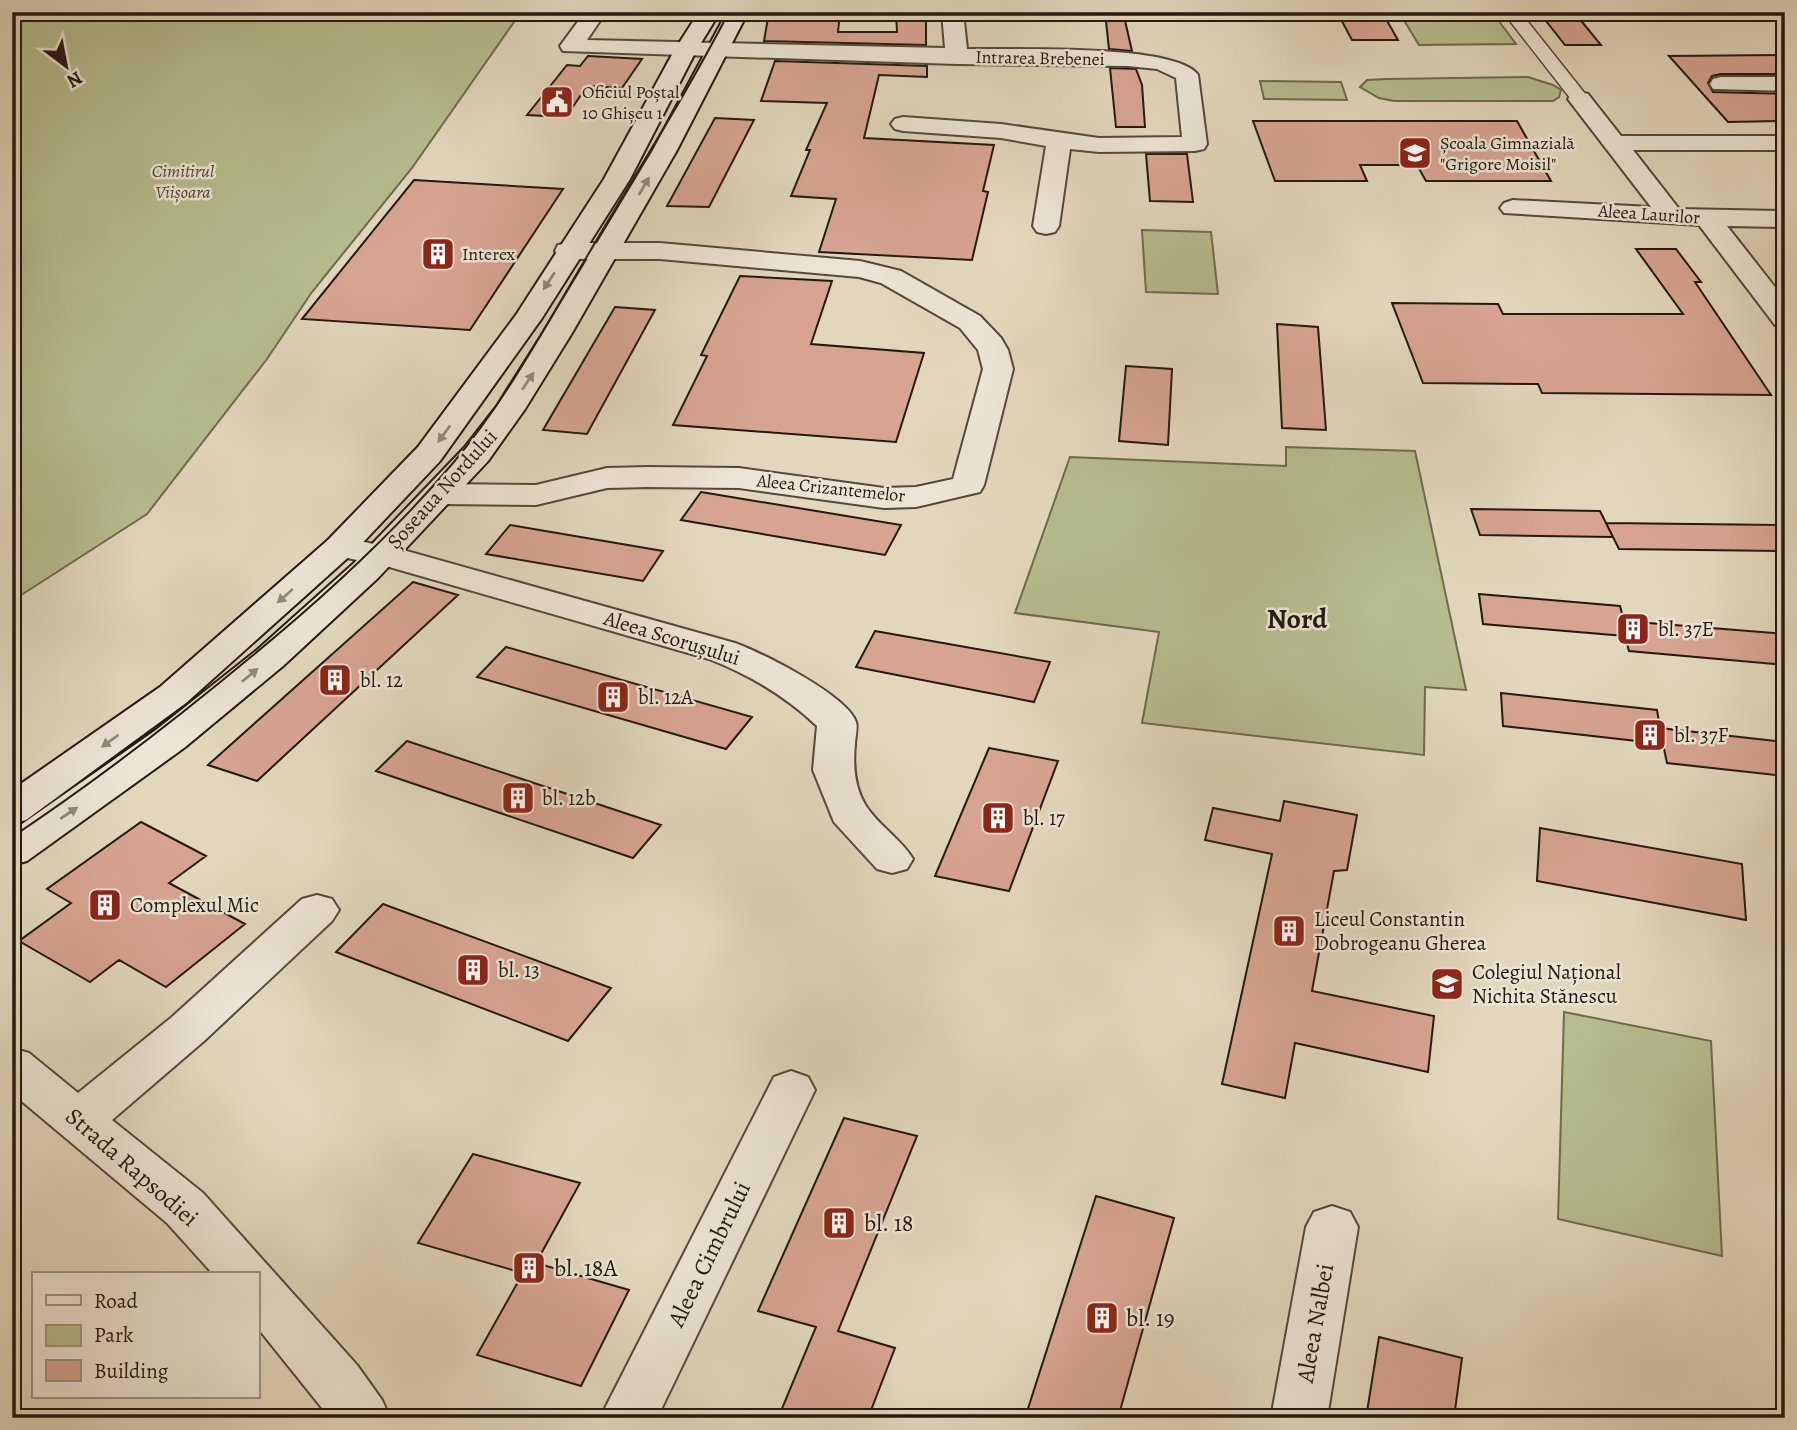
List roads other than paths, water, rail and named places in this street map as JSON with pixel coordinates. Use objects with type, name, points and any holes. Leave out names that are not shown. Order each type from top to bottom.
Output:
[{"type":"street","name":"Intrarea Brebenei","points":[[596,12],[571,46],[685,51],[1128,59],[1158,62],[1187,75],[1195,144],[1099,145],[1059,141]]},
{"type":"street","name":"Șoseaua Nordului","points":[[12,810],[173,695],[340,547],[429,454],[528,318],[568,251],[617,179],[685,51],[710,12]]},
{"type":"street","name":"Șoseaua Nordului","points":[[12,851],[78,807],[238,685],[383,555],[440,494],[497,428],[541,362],[675,132],[715,51],[738,12]]},
{"type":"street","points":[[952,12],[957,57]]},
{"type":"street","points":[[1511,12],[1670,214]]},
{"type":"street","points":[[1721,84],[1785,84]]},
{"type":"street","points":[[903,124],[1001,131],[1059,141],[1046,226]]},
{"type":"street","points":[[1615,143],[1785,143]]},
{"type":"street","name":"Aleea Laurilor","points":[[1513,208],[1707,218],[1785,219]]},
{"type":"street","points":[[1707,218],[1785,319]]},
{"type":"street","name":"Aleea Crizantemelor","points":[[440,494],[536,495],[607,478],[648,477],[739,478],[884,498],[916,497],[968,485],[998,369],[986,338],[970,322],[891,277],[859,269],[660,251],[568,251]]},
{"type":"street","name":"Aleea Scorușului","points":[[340,547],[383,555],[722,651],[765,667],[806,694],[836,723],[833,770],[848,812],[892,859]]},
{"type":"street","points":[[78,1119],[188,1029],[317,910]]},
{"type":"street","name":"Strada Rapsodiei","points":[[12,1066],[185,1208],[243,1272]]},
{"type":"street","name":"Aleea Cimbrului","points":[[628,1418],[790,1090]]},
{"type":"street","name":"Aleea Nalbei","points":[[1299,1418],[1332,1227]]},
{"type":"street","points":[[259,1291],[338,1383],[362,1418]]},
{"type":"tram line","points":[[12,837],[135,750],[279,634],[382,540],[453,463],[473,439],[525,361],[678,104],[729,12]]},
{"type":"place","name":"Oficiul Poștal 10 Ghișeu 1","points":[[557,102]]},
{"type":"place","name":"Școala Gimnazială \"Grigore Moisil\"","points":[[1415,153]]},
{"type":"place","name":"Interex","points":[[438,254]]},
{"type":"place","name":"bl. 37E","points":[[1633,629]]},
{"type":"place","name":"bl. 12","points":[[335,680]]},
{"type":"place","name":"bl. 12A","points":[[613,697]]},
{"type":"place","name":"bl. 37F","points":[[1650,735]]},
{"type":"place","name":"bl. 12b","points":[[518,798]]},
{"type":"place","name":"bl. 17","points":[[998,818]]},
{"type":"place","name":"Complexul Mic","points":[[105,905]]},
{"type":"place","name":"Liceul Constantin Dobrogeanu Gherea","points":[[1289,931]]},
{"type":"place","name":"bl. 13","points":[[473,970]]},
{"type":"place","name":"Colegiul Național Nichita Stănescu","points":[[1447,984]]},
{"type":"place","name":"bl. 18","points":[[839,1223]]},
{"type":"place","name":"bl. 18A","points":[[529,1268]]},
{"type":"place","name":"bl. 19","points":[[1102,1318]]},
{"type":"district","name":"Nord","points":[[1297,618]]},
{"type":"park label","name":"Cimitirul Viișoara","points":[[183,181]]}]
